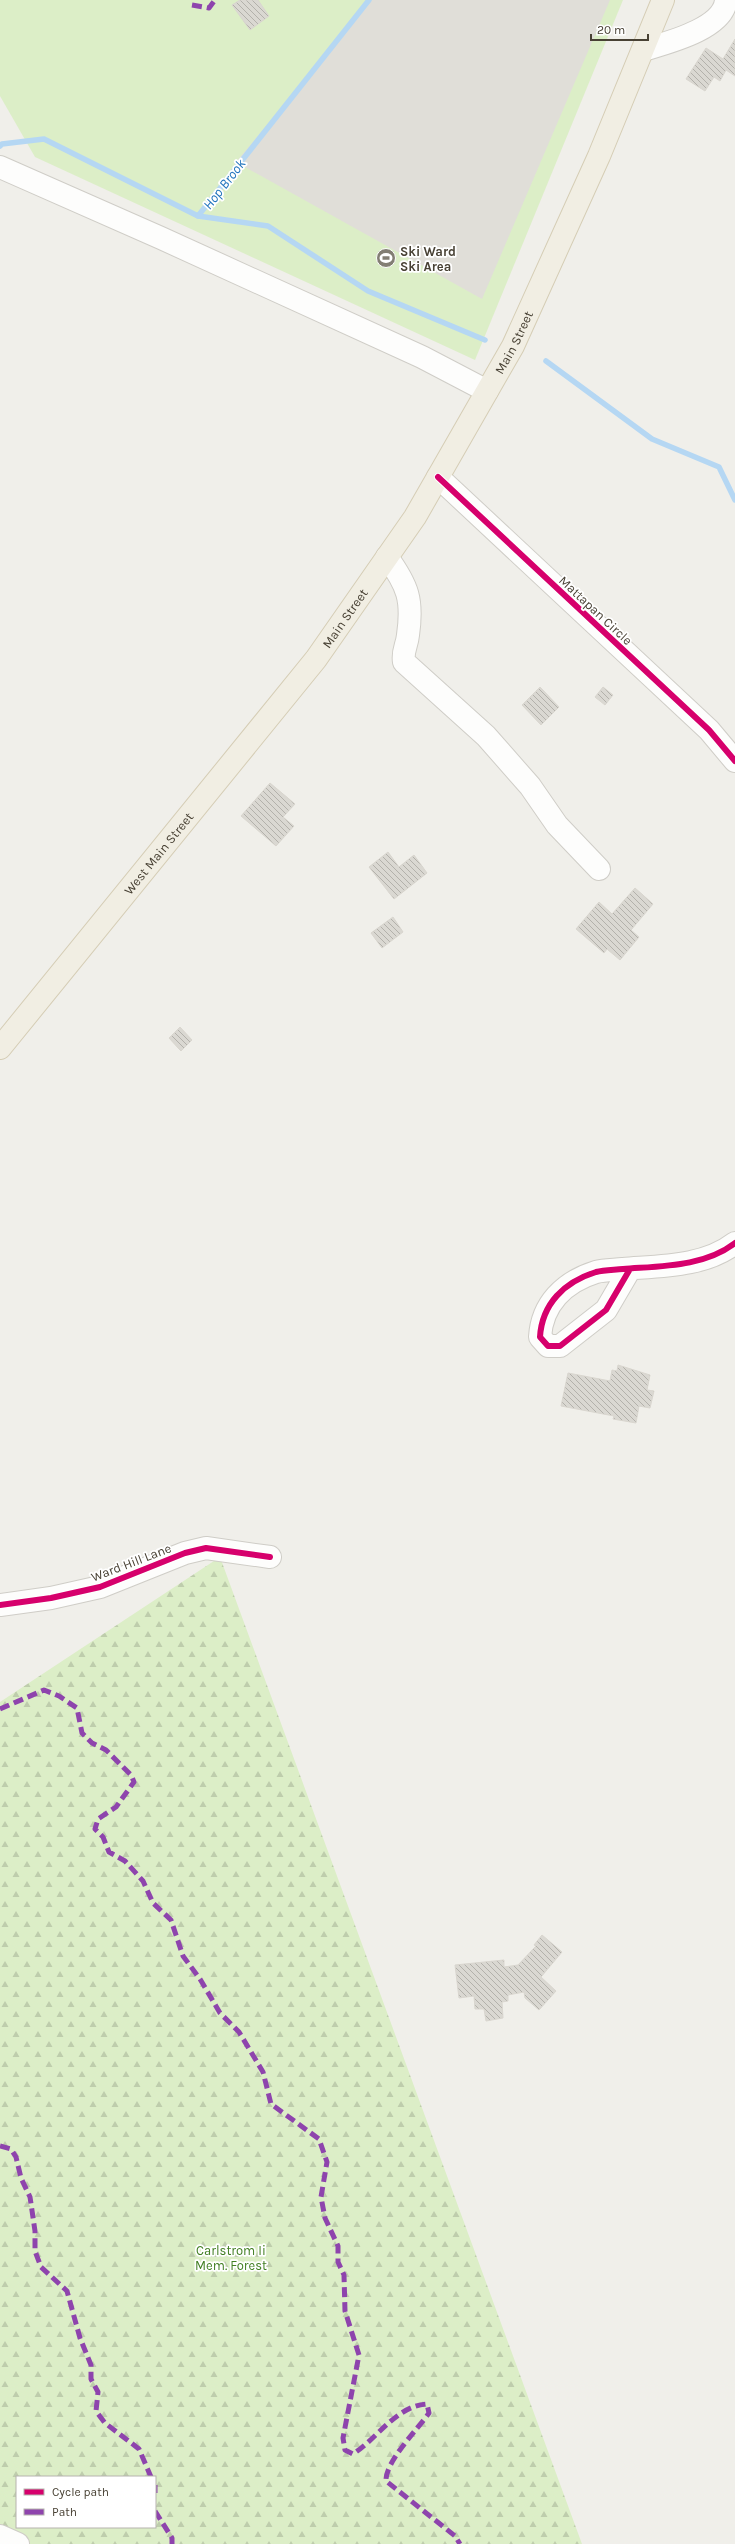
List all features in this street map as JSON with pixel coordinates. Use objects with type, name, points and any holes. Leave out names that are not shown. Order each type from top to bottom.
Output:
[{"type":"main road","name":"Main Street","points":[[316,659],[415,517],[513,346],[596,163],[663,0]]},
{"type":"main road","name":"West Main Street","points":[[0,1048],[316,659]]},
{"type":"street","points":[[643,50],[709,24],[719,15],[726,0]]},
{"type":"street","points":[[0,167],[161,238],[422,357],[487,391]]},
{"type":"street","name":"Mattapan Circle","points":[[438,477],[709,730],[735,761]]},
{"type":"street","points":[[387,557],[404,580],[411,601],[407,641],[402,652],[404,662],[486,736],[530,786],[557,824],[599,869]]},
{"type":"street","points":[[630,1269],[701,1259],[735,1243]]},
{"type":"street","name":"Ward Hill Lane","points":[[0,1605],[51,1598],[100,1587],[185,1553],[206,1548],[270,1557]]},
{"type":"street","points":[[0,2536],[18,2544]]},
{"type":"green space","name":"Ski Ward Ski Area","points":[[0,0],[623,0],[475,360],[35,157],[0,96]]},
{"type":"green space","name":"Carlstrom Ii Mem. Forest","points":[[220,1557],[582,2544],[0,2544],[0,1702]]},
{"type":"shaded area","points":[[372,0],[610,0],[482,299],[236,162]]},
{"type":"building","points":[[240,0],[258,0],[269,16],[250,30],[232,5]]},
{"type":"building","points":[[735,39],[735,76],[726,70],[720,81],[714,77],[705,91],[686,79],[706,48],[723,59]]},
{"type":"building","points":[[540,687],[559,707],[541,725],[522,705]]},
{"type":"building","points":[[603,687],[613,695],[605,705],[595,697]]},
{"type":"building","points":[[270,783],[295,804],[283,817],[294,826],[276,846],[241,816]]},
{"type":"building","points":[[388,852],[399,867],[414,855],[427,873],[394,899],[369,867]]},
{"type":"building","points":[[635,888],[653,904],[631,930],[639,937],[620,960],[607,949],[604,953],[576,929],[599,902],[612,914]]},
{"type":"building","points":[[393,917],[403,932],[382,948],[371,933]]},
{"type":"building","points":[[180,1027],[192,1040],[181,1051],[169,1038]]},
{"type":"building","points":[[618,1365],[650,1375],[647,1390],[654,1391],[650,1408],[639,1406],[636,1423],[613,1419],[614,1416],[561,1406],[568,1373],[610,1381],[612,1370],[617,1371]]},
{"type":"building","points":[[542,1935],[562,1952],[541,1977],[556,1991],[539,2010],[525,1998],[524,1992],[508,1995],[508,2001],[502,2002],[503,2018],[486,2021],[484,2009],[475,2009],[474,1996],[459,1998],[455,1965],[504,1960],[504,1967],[518,1965],[536,1946],[534,1945]]},
{"type":"waterway","name":"Hop Brook","points":[[0,146],[2,144],[44,139],[198,216],[369,0]]},
{"type":"waterway","points":[[198,216],[268,226],[368,291],[485,340]]},
{"type":"waterway","points":[[546,361],[652,439],[719,467],[735,500]]},
{"type":"marked path","points":[[192,5],[209,8],[215,0]]},
{"type":"marked path","points":[[0,1709],[44,1690],[59,1696],[77,1708],[82,1733],[92,1743],[106,1750],[131,1775],[134,1782],[116,1807],[98,1819],[95,1829],[103,1837],[109,1852],[125,1861],[143,1881],[153,1903],[171,1920],[183,1956],[200,1979],[220,2013],[239,2032],[263,2072],[271,2104],[319,2139],[327,2162],[321,2197],[325,2218],[338,2246],[338,2262],[344,2275],[345,2311],[359,2355],[343,2438],[345,2450],[353,2454],[397,2416],[406,2410],[427,2404],[429,2413],[396,2456],[387,2473],[386,2481],[455,2536],[460,2544]]},
{"type":"marked path","points":[[0,2146],[11,2149],[16,2157],[21,2178],[30,2197],[35,2231],[35,2251],[41,2267],[67,2291],[80,2338],[91,2365],[91,2379],[98,2392],[96,2411],[105,2423],[139,2449],[151,2476]]},
{"type":"marked path","points":[[156,2513],[172,2538],[172,2544]]},
{"type":"cycle path","points":[[438,477],[709,730],[735,761]]},
{"type":"cycle path","points":[[630,1269],[606,1310],[560,1346],[548,1346],[540,1337],[545,1314],[550,1305],[565,1288],[584,1276],[602,1271],[667,1266],[696,1261],[710,1257],[735,1243]]},
{"type":"cycle path","points":[[0,1605],[51,1598],[100,1587],[185,1553],[206,1548],[270,1557]]},
{"type":"place","name":"Ski Ward Ski Area","points":[[386,258]]}]
